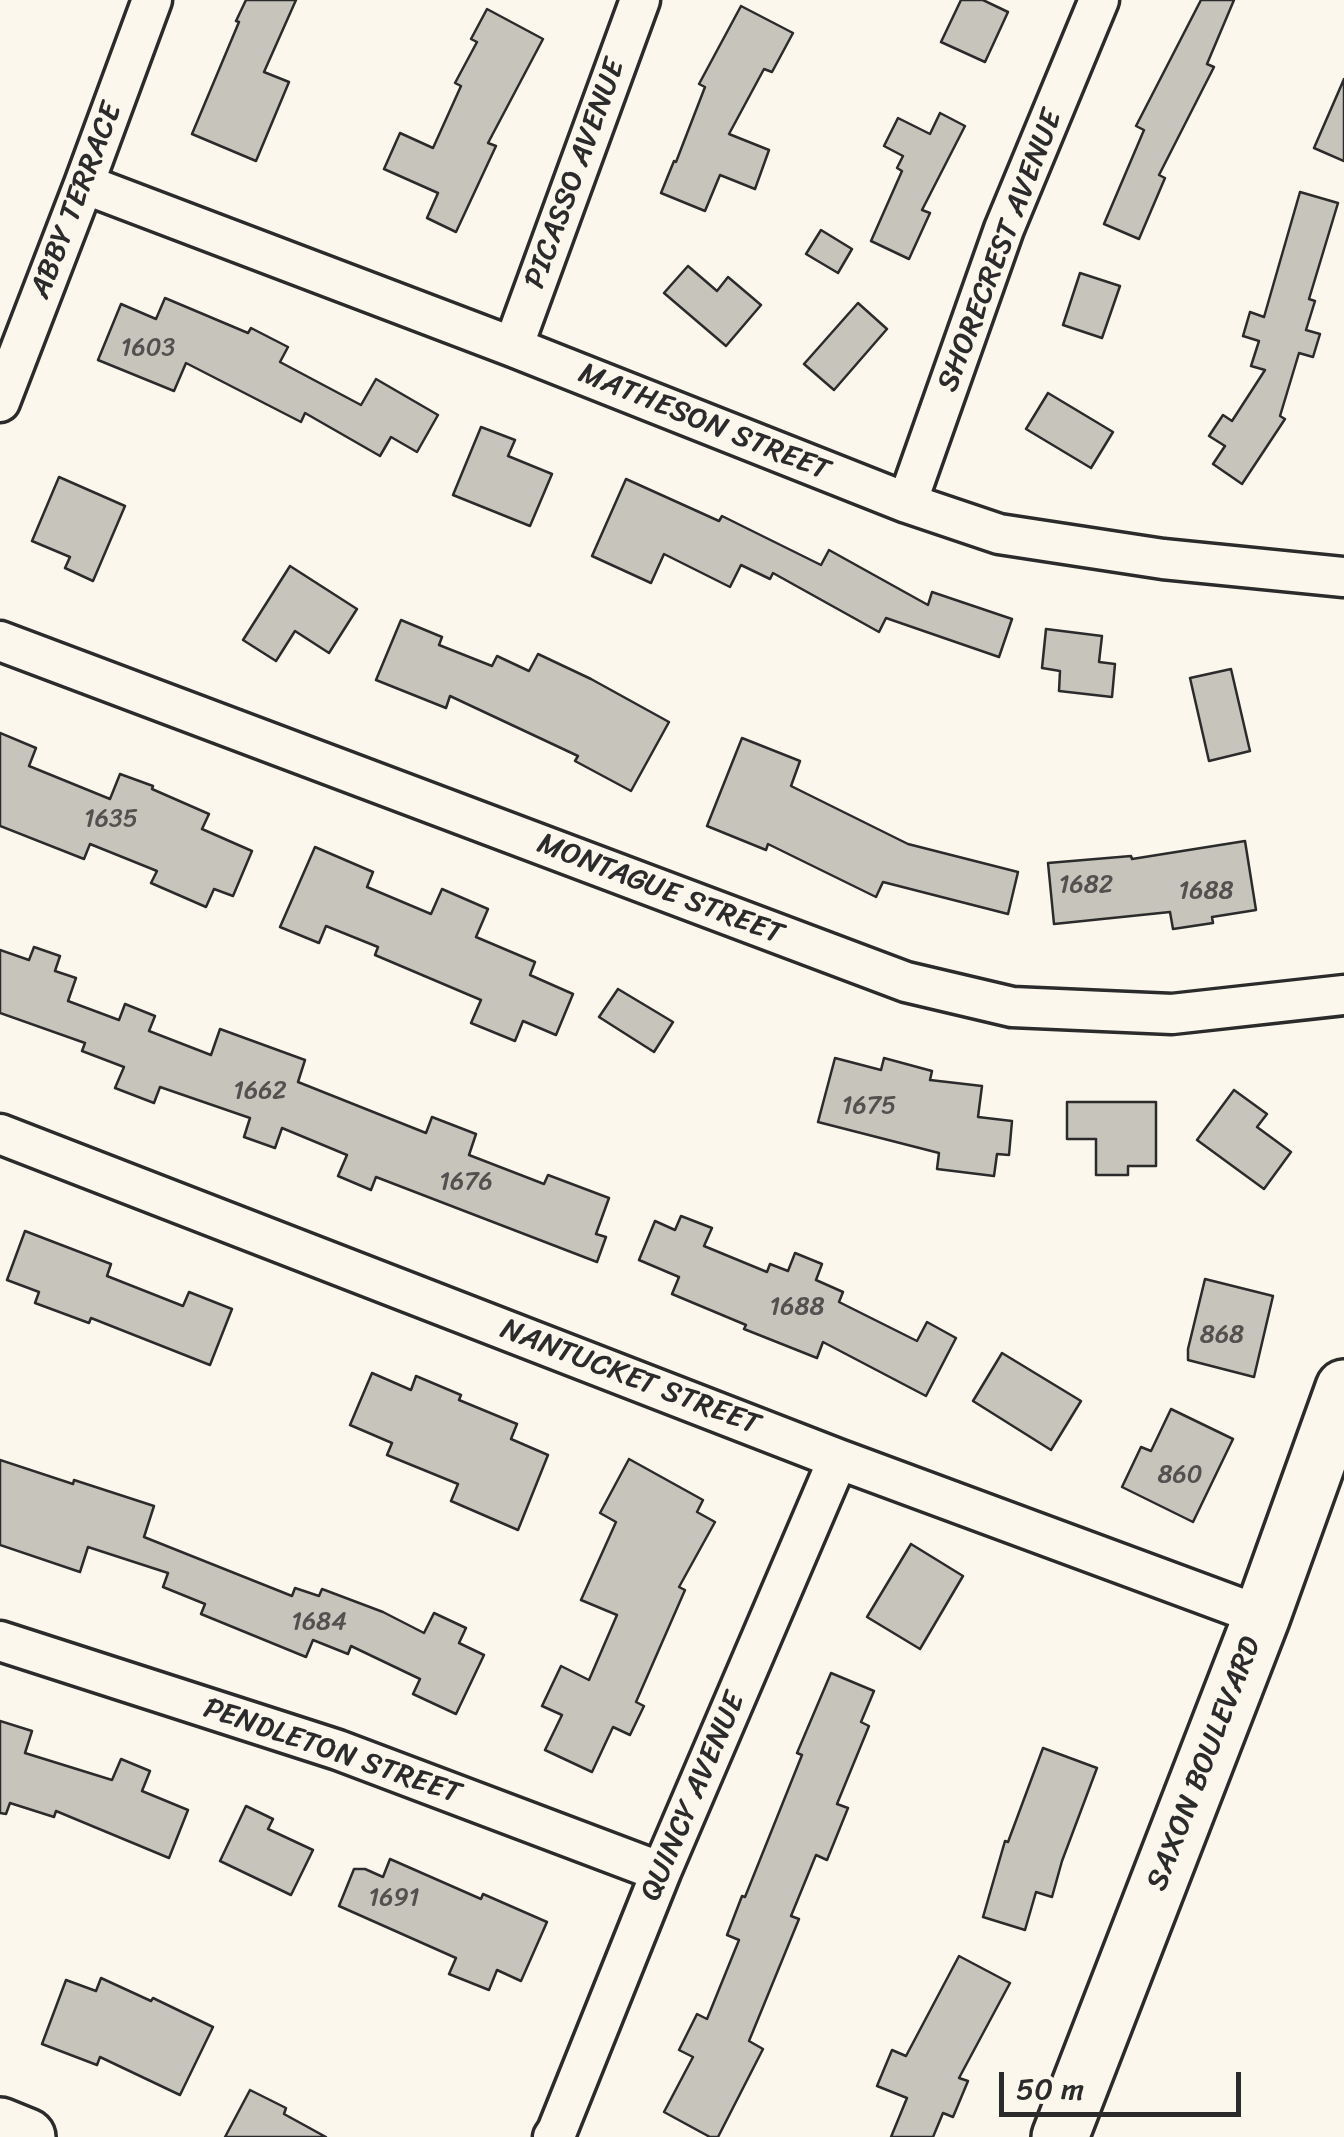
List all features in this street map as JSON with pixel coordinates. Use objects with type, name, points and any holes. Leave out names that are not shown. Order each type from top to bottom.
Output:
[{"type":"main road","name":"SAXON BOULEVARD","points":[[1060,2137],[1262,1616],[1344,1388]]},
{"type":"main road","points":[[0,2126],[27,2137]]},
{"type":"street","name":"ABBY TERRACE","points":[[0,402],[152,0]]},
{"type":"street","name":"PICASSO AVENUE","points":[[512,347],[640,0]]},
{"type":"street","name":"SHORECREST AVENUE","points":[[908,503],[1004,229],[1099,0]]},
{"type":"street","name":"MATHESON STREET","points":[[84,184],[908,503],[998,534],[1164,559],[1344,577]]},
{"type":"street","name":"MONTAGUE STREET","points":[[0,641],[906,982],[1012,1008],[1172,1014],[1344,995]]},
{"type":"street","name":"NANTUCKET STREET","points":[[0,1134],[838,1458],[1262,1616]]},
{"type":"street","name":"QUINCY AVENUE","points":[[552,2137],[558,2131],[661,1872],[838,1458]]},
{"type":"street","name":"PENDLETON STREET","points":[[0,1640],[338,1750],[661,1872]]},
{"type":"building","points":[[246,0],[296,0],[264,72],[289,82],[256,161],[192,134]]},
{"type":"building","points":[[961,0],[983,0],[1008,12],[985,62],[941,42]]},
{"type":"building","points":[[1201,0],[1234,0],[1207,64],[1214,67],[1159,175],[1165,178],[1139,239],[1104,224],[1144,130],[1136,126]]},
{"type":"building","points":[[741,6],[793,33],[772,72],[764,69],[729,134],[769,150],[755,189],[720,175],[705,211],[661,193],[705,87],[699,84]]},
{"type":"building","points":[[487,9],[543,39],[488,143],[496,146],[456,232],[427,218],[438,193],[384,169],[400,133],[433,148],[461,86],[455,83],[477,42],[471,39]]},
{"type":"building","points":[[1344,79],[1344,161],[1314,148]]},
{"type":"building","points":[[940,113],[965,126],[922,210],[930,213],[909,259],[871,241],[902,171],[897,168],[903,156],[884,146],[898,118],[930,134]]},
{"type":"building","points":[[1300,192],[1338,203],[1309,299],[1315,301],[1306,330],[1320,334],[1313,357],[1299,353],[1280,416],[1285,419],[1242,484],[1213,464],[1225,446],[1209,436],[1223,415],[1232,421],[1265,370],[1251,366],[1259,341],[1243,336],[1250,312],[1264,317]]},
{"type":"building","points":[[821,230],[852,249],[838,273],[806,254]]},
{"type":"building","points":[[688,266],[717,291],[728,277],[761,305],[726,346],[664,293]]},
{"type":"building","points":[[1080,273],[1120,286],[1102,338],[1063,325]]},
{"type":"building","points":[[165,298],[248,333],[251,328],[288,347],[280,362],[361,405],[376,379],[438,415],[417,452],[391,437],[380,456],[305,413],[301,422],[186,363],[174,391],[98,360],[121,304],[156,319]]},
{"type":"building","points":[[858,303],[887,329],[834,390],[804,364]]},
{"type":"building","points":[[1048,393],[1113,432],[1091,468],[1026,429]]},
{"type":"building","points":[[481,427],[515,440],[508,456],[552,474],[530,526],[453,495]]},
{"type":"building","points":[[59,477],[125,506],[93,581],[65,568],[70,557],[32,541]]},
{"type":"building","points":[[626,479],[719,521],[722,516],[821,565],[829,550],[928,605],[932,592],[1012,619],[999,657],[886,618],[879,632],[773,573],[770,579],[741,565],[730,587],[664,554],[651,583],[592,556]]},
{"type":"building","points":[[290,566],[357,609],[329,653],[295,631],[276,661],[243,640]]},
{"type":"building","points":[[401,620],[442,637],[439,645],[492,666],[497,656],[529,671],[538,654],[669,722],[631,791],[575,761],[578,756],[450,696],[446,708],[376,680]]},
{"type":"building","points":[[1046,629],[1102,636],[1099,662],[1115,664],[1112,697],[1059,691],[1060,671],[1042,668]]},
{"type":"building","points":[[1231,669],[1250,751],[1209,761],[1190,678]]},
{"type":"building","points":[[0,733],[36,748],[29,766],[110,799],[120,774],[209,814],[202,829],[252,851],[233,896],[214,889],[206,907],[151,883],[157,871],[90,844],[84,859],[0,826]]},
{"type":"building","points":[[742,738],[800,761],[791,786],[908,844],[1018,872],[1008,914],[883,882],[876,897],[768,844],[766,850],[707,826]]},
{"type":"building","points":[[1245,841],[1256,910],[1212,917],[1213,923],[1173,929],[1170,912],[1054,924],[1048,863],[1131,856],[1132,859]]},
{"type":"building","points":[[315,847],[373,872],[367,887],[431,914],[442,889],[488,909],[476,937],[535,962],[530,975],[573,994],[556,1035],[523,1021],[515,1041],[471,1023],[481,1000],[375,955],[378,947],[326,926],[319,943],[280,927]]},
{"type":"building","points":[[34,947],[60,956],[55,971],[76,978],[68,1001],[119,1020],[125,1004],[155,1016],[149,1031],[211,1055],[220,1029],[305,1060],[298,1082],[426,1133],[432,1117],[476,1134],[469,1155],[544,1184],[548,1175],[609,1198],[596,1234],[606,1237],[597,1262],[376,1177],[371,1190],[338,1176],[347,1155],[282,1128],[275,1148],[244,1137],[250,1118],[160,1087],[154,1103],[115,1088],[124,1067],[82,1051],[85,1043],[0,1013],[0,950],[29,960]]},
{"type":"building","points":[[618,989],[673,1022],[654,1052],[599,1017]]},
{"type":"building","points":[[835,1058],[881,1070],[884,1058],[932,1071],[930,1080],[982,1086],[978,1117],[1012,1121],[1009,1155],[997,1154],[994,1176],[937,1169],[939,1153],[818,1122]]},
{"type":"building","points":[[1234,1090],[1267,1114],[1257,1127],[1291,1152],[1264,1189],[1197,1140]]},
{"type":"building","points":[[1067,1102],[1156,1102],[1156,1166],[1128,1166],[1128,1175],[1096,1175],[1096,1139],[1067,1139]]},
{"type":"building","points":[[681,1216],[712,1228],[704,1246],[767,1272],[770,1264],[788,1271],[795,1253],[822,1264],[816,1280],[843,1292],[839,1302],[917,1341],[927,1322],[956,1338],[926,1396],[823,1342],[817,1358],[672,1294],[679,1277],[639,1260],[655,1221],[675,1230]]},
{"type":"building","points":[[25,1231],[111,1264],[107,1276],[183,1306],[189,1292],[232,1309],[210,1365],[91,1318],[89,1323],[35,1303],[39,1292],[7,1280]]},
{"type":"building","points":[[1205,1279],[1273,1296],[1254,1377],[1188,1360]]},
{"type":"building","points":[[1002,1353],[1081,1401],[1051,1450],[973,1401]]},
{"type":"building","points":[[372,1373],[411,1390],[416,1376],[461,1395],[459,1400],[517,1424],[511,1439],[548,1455],[518,1530],[451,1501],[458,1484],[387,1455],[392,1443],[350,1425]]},
{"type":"building","points":[[1171,1409],[1233,1439],[1193,1522],[1122,1487],[1141,1447],[1151,1451]]},
{"type":"building","points":[[629,1459],[703,1500],[697,1512],[715,1522],[679,1587],[685,1590],[636,1702],[644,1706],[630,1735],[613,1727],[592,1772],[545,1750],[562,1715],[542,1706],[561,1666],[589,1680],[617,1615],[581,1600],[616,1522],[600,1513]]},
{"type":"building","points":[[0,1460],[154,1506],[144,1537],[292,1596],[295,1588],[319,1596],[322,1589],[383,1612],[424,1633],[434,1613],[466,1628],[459,1643],[484,1655],[456,1714],[413,1694],[420,1679],[351,1646],[348,1654],[313,1640],[306,1657],[201,1614],[205,1604],[163,1587],[168,1573],[88,1547],[80,1572],[0,1545]]},
{"type":"building","points":[[911,1544],[963,1576],[920,1649],[867,1617]]},
{"type":"building","points":[[831,1673],[874,1691],[861,1722],[869,1726],[837,1804],[848,1808],[827,1860],[816,1855],[791,1916],[799,1919],[749,2041],[763,2049],[718,2137],[710,2137],[664,2112],[693,2057],[679,2050],[697,2014],[707,2019],[739,1940],[727,1935],[802,1755],[797,1753]]},
{"type":"building","points":[[0,1721],[32,1731],[25,1753],[112,1780],[121,1759],[150,1771],[142,1791],[188,1810],[169,1858],[56,1811],[54,1817],[10,1803],[6,1814],[0,1813]]},
{"type":"building","points":[[1043,1748],[1097,1768],[1052,1897],[1036,1892],[1025,1930],[983,1917],[1005,1841],[1008,1842]]},
{"type":"building","points":[[246,1806],[273,1819],[268,1829],[313,1850],[291,1895],[220,1861]]},
{"type":"building","points":[[390,1859],[481,1899],[483,1894],[547,1922],[521,1981],[497,1970],[489,1990],[449,1974],[456,1958],[339,1906],[354,1869],[383,1877]]},
{"type":"building","points":[[959,1956],[1010,1983],[959,2078],[968,2081],[953,2117],[943,2113],[933,2137],[891,2137],[907,2098],[877,2086],[892,2050],[906,2056]]},
{"type":"building","points":[[101,1978],[213,2027],[180,2095],[100,2057],[97,2065],[42,2044],[66,1980],[96,1991]]},
{"type":"building","points":[[250,2090],[286,2108],[284,2114],[326,2137],[225,2137]]}]
